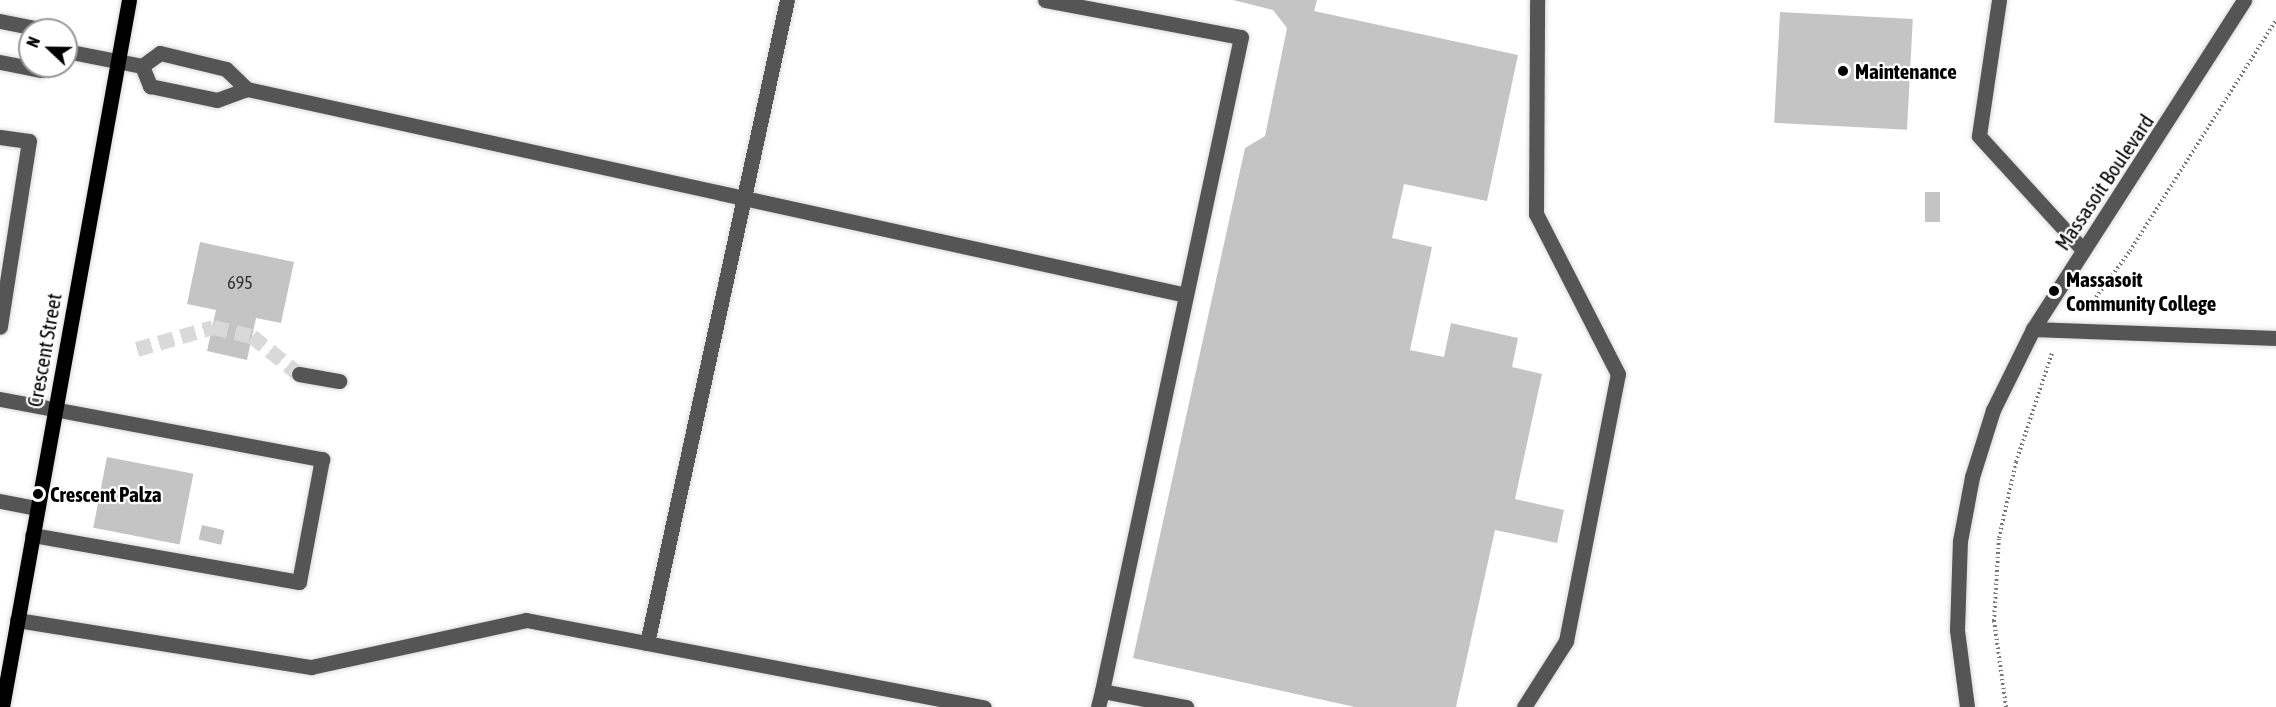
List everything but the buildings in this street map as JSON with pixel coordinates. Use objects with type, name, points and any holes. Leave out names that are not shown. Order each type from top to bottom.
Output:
[{"type":"main road","name":"Crescent Street","points":[[2,707],[4,668],[17,620],[129,0]]},
{"type":"street","points":[[647,643],[742,198],[788,0]]},
{"type":"street","points":[[1045,0],[1241,37],[1098,707]]},
{"type":"street","points":[[1524,707],[1566,641],[1618,374],[1536,214],[1537,0]]},
{"type":"street","points":[[1999,0],[1979,136],[2083,250]]},
{"type":"street","name":"Massasoit Boulevard","points":[[1967,707],[1957,606],[1964,517],[1977,457],[1993,410],[2033,329],[2083,250],[2166,128],[2244,0]]},
{"type":"street","points":[[0,21],[18,25]]},
{"type":"street","points":[[78,53],[142,66],[160,53],[226,69],[247,89],[1186,295]]},
{"type":"street","points":[[0,62],[18,66]]},
{"type":"street","points":[[142,66],[150,86],[217,100],[247,89]]},
{"type":"street","points":[[0,137],[29,141],[7,235],[0,327]]},
{"type":"street","points":[[2033,329],[2276,338]]},
{"type":"street","points":[[299,374],[339,381]]},
{"type":"street","points":[[0,399],[322,459],[299,582],[32,535]]},
{"type":"street","points":[[0,501],[37,508]]},
{"type":"street","points":[[17,620],[311,667],[526,620],[984,707]]},
{"type":"street","points":[[1102,691],[1186,707]]},
{"type":"path","points":[[2088,308],[2130,251],[2276,20]]},
{"type":"path","points":[[2006,707],[1994,621],[1999,538],[2016,462],[2054,349]]},
{"type":"tunnel","points":[[137,349],[213,327],[252,336],[299,374]]},
{"type":"place","name":"Maintenance","points":[[1843,71]]},
{"type":"place","name":"Massasoit Community College","points":[[2054,291]]},
{"type":"place","name":"Crescent Palza","points":[[38,494]]}]
